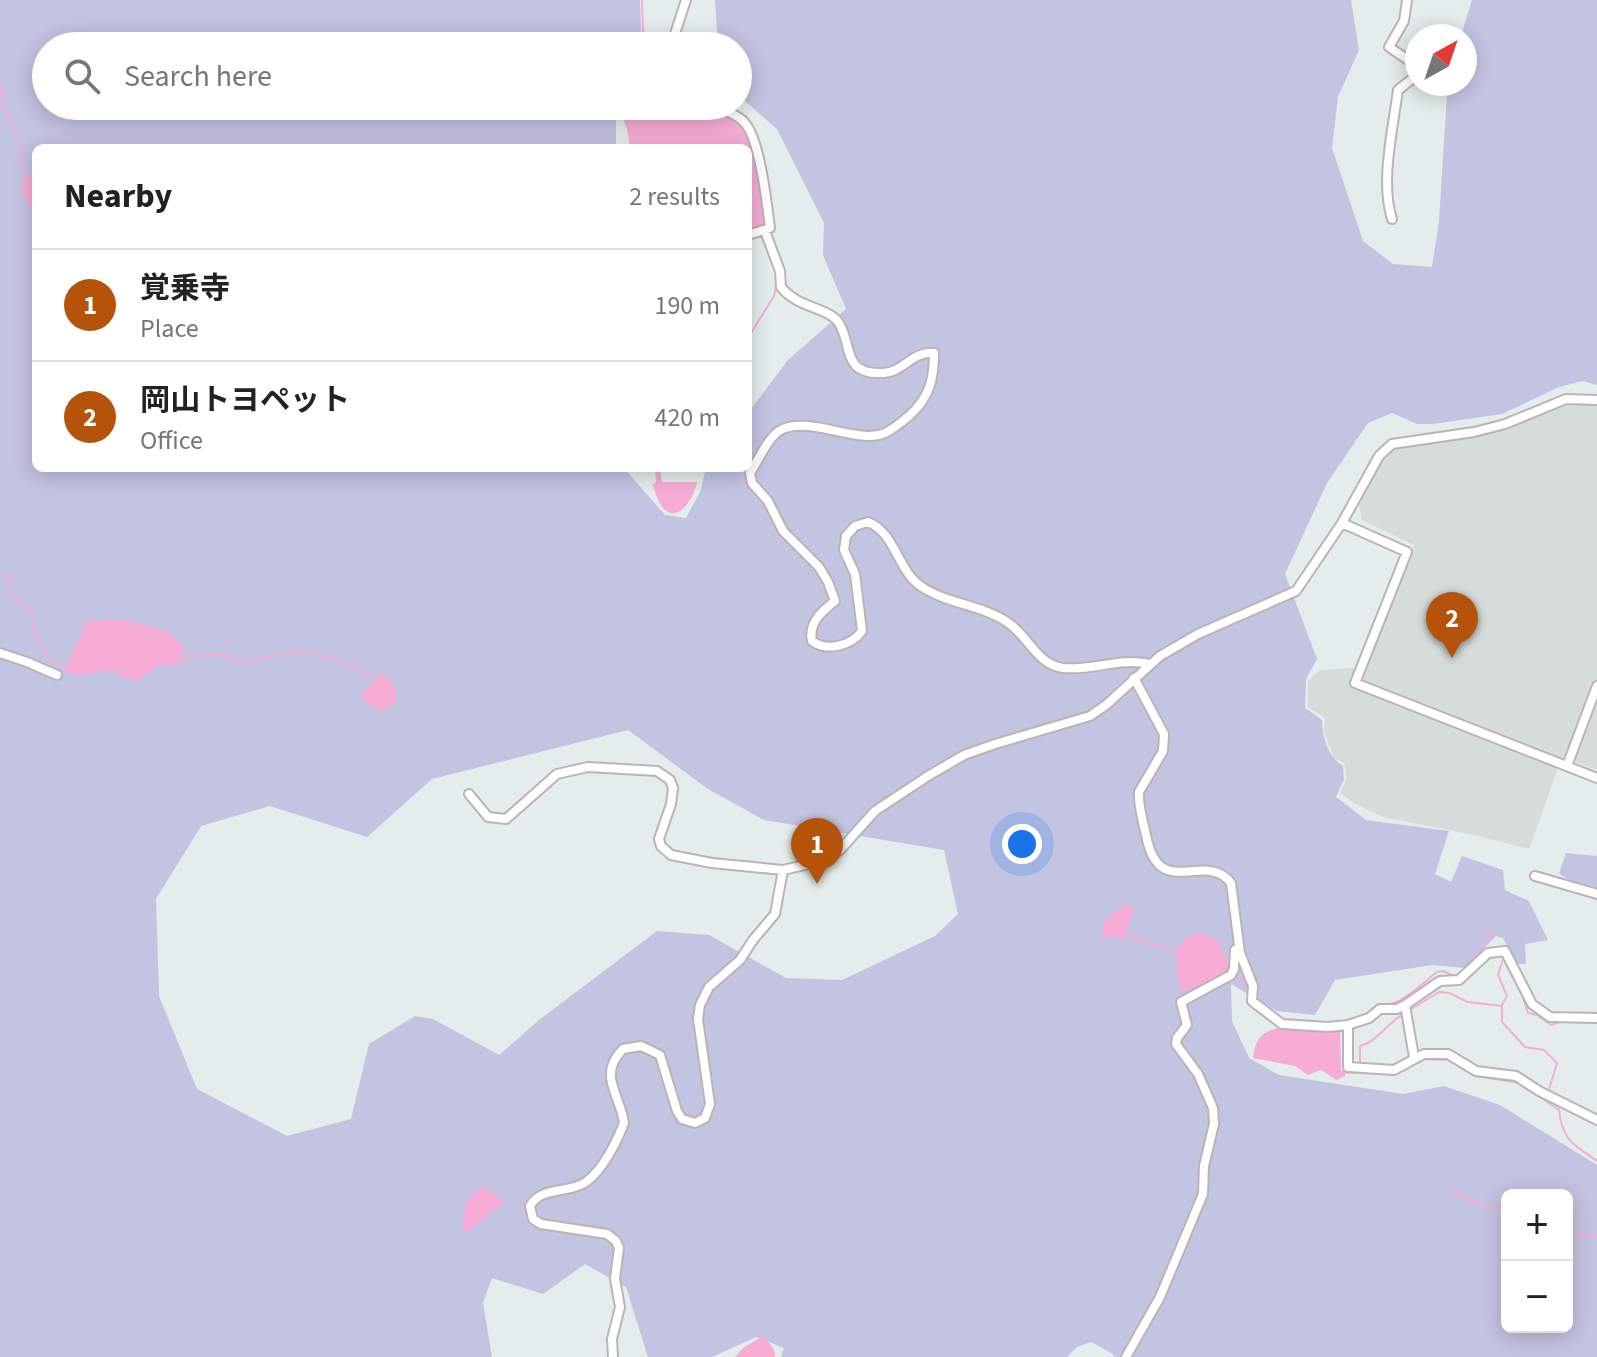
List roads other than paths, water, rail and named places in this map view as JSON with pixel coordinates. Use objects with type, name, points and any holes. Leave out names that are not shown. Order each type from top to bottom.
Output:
[{"type":"street","points":[[676,32],[686,0]]},
{"type":"street","points":[[1405,58],[1389,47],[1404,21],[1407,0]]},
{"type":"street","points":[[1392,219],[1388,205],[1390,152],[1398,90],[1405,84]]},
{"type":"street","points":[[742,120],[752,134],[770,228],[752,234]]},
{"type":"street","points":[[752,470],[775,436],[790,428],[872,435],[887,431],[913,412],[929,391],[933,378],[934,353],[920,354],[894,371],[870,372],[852,363],[839,322],[830,314],[799,303],[781,287],[780,271],[765,231]]},
{"type":"street","points":[[469,794],[488,817],[506,819],[557,774],[588,767],[657,771],[670,780],[673,788],[659,839],[665,851],[678,857],[712,863],[783,870],[809,866],[840,850],[891,798],[964,755],[1090,716],[1149,664],[1198,634],[1296,591],[1342,523],[1379,456],[1392,444],[1474,432],[1505,424],[1566,399],[1597,400]]},
{"type":"street","points":[[751,472],[752,483],[768,501],[783,531],[819,567],[832,592],[835,601],[812,624],[812,641],[827,647],[843,644],[858,637],[862,631],[855,574],[844,550],[844,542],[855,526],[868,522],[883,531],[908,576],[935,594],[1005,620],[1049,663],[1062,668],[1133,660],[1149,664]]},
{"type":"street","points":[[1342,523],[1407,552],[1355,683],[1597,778]]},
{"type":"street","points":[[0,653],[57,675]]},
{"type":"street","points":[[1134,678],[1164,734],[1163,751],[1139,792],[1151,856],[1160,868],[1172,873],[1215,871],[1225,876],[1234,894],[1236,931],[1240,953],[1253,986],[1252,1001],[1282,1024],[1316,1027],[1348,1025],[1369,1018],[1380,1009],[1397,1009],[1440,981],[1465,977],[1479,958],[1488,953],[1503,951],[1518,972],[1532,1004],[1550,1017],[1597,1018]]},
{"type":"street","points":[[1567,766],[1597,686]]},
{"type":"street","points":[[613,1357],[612,1339],[620,1307],[615,1279],[619,1248],[616,1241],[607,1234],[541,1224],[533,1219],[530,1206],[540,1194],[577,1187],[595,1174],[624,1123],[610,1072],[612,1063],[623,1049],[641,1046],[660,1055],[682,1119],[695,1123],[705,1118],[710,1104],[698,1019],[700,1005],[709,987],[740,960],[775,914],[783,870]]},
{"type":"street","points":[[1535,876],[1597,894]]},
{"type":"street","points":[[1126,1357],[1160,1297],[1203,1194],[1204,1166],[1214,1124],[1213,1108],[1198,1074],[1176,1044],[1187,1025],[1181,1002],[1233,972],[1236,957],[1232,935],[1236,931]]},
{"type":"street","points":[[1405,1005],[1414,1057]]},
{"type":"street","points":[[1348,1025],[1348,1067],[1394,1070],[1424,1054],[1453,1056],[1476,1071],[1516,1076],[1597,1120]]},
{"type":"waterway","points":[[642,0],[642,32]]},
{"type":"waterway","points":[[0,82],[7,117],[20,141],[23,177]]},
{"type":"waterway","points":[[772,235],[783,267]]},
{"type":"waterway","points":[[752,332],[774,296],[777,283]]},
{"type":"waterway","points":[[0,573],[10,578],[9,592],[25,608],[31,609],[44,651],[66,669]]},
{"type":"waterway","points":[[187,657],[192,654],[222,654],[245,663],[303,651],[345,662],[372,676]]},
{"type":"waterway","points":[[1471,963],[1491,932]]},
{"type":"waterway","points":[[1124,933],[1172,949],[1179,957]]},
{"type":"waterway","points":[[1502,1005],[1507,996],[1498,975],[1504,956]]},
{"type":"waterway","points":[[1368,1013],[1376,1007],[1404,998],[1437,972],[1454,976]]},
{"type":"waterway","points":[[1235,973],[1246,983],[1250,993]]},
{"type":"waterway","points":[[1520,988],[1528,1013],[1551,1025],[1563,1021]]},
{"type":"waterway","points":[[1410,1010],[1439,992],[1468,1002],[1502,1006],[1502,1022],[1525,1047],[1544,1050],[1557,1063],[1548,1093]]},
{"type":"waterway","points":[[1360,1066],[1360,1046],[1405,1013]]},
{"type":"waterway","points":[[1421,1059],[1450,1060]]},
{"type":"waterway","points":[[1455,1063],[1476,1076],[1520,1083]]},
{"type":"waterway","points":[[1344,1073],[1366,1072]]},
{"type":"waterway","points":[[1536,1094],[1559,1110],[1566,1135],[1597,1161]]},
{"type":"waterway","points":[[1454,1192],[1482,1206],[1501,1207]]},
{"type":"waterway","points":[[1573,1234],[1597,1236]]},
{"type":"place","name":"岡山トヨペット","points":[[1452,658]]},
{"type":"place","name":"覚乗寺","points":[[817,884]]}]
